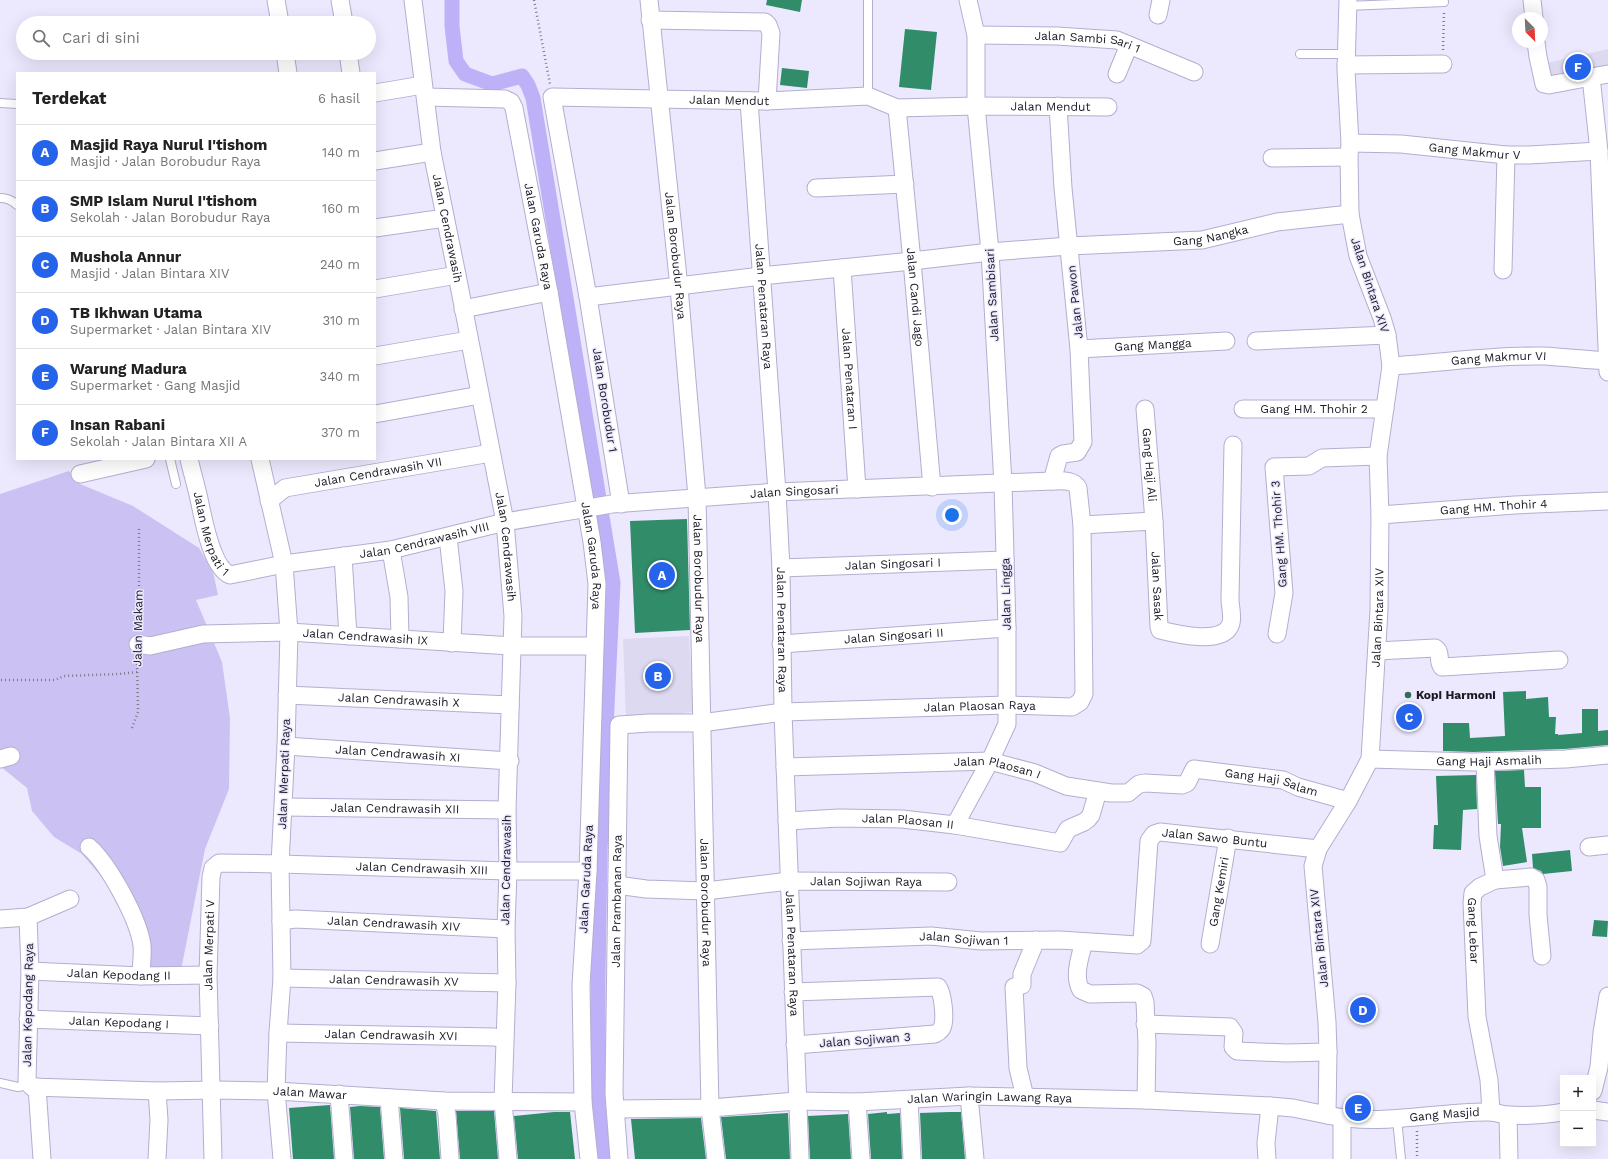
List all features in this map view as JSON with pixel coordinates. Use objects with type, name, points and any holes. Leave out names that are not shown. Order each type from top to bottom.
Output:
[{"type":"street","points":[[276,0],[279,16]]},
{"type":"street","points":[[340,0],[343,16]]},
{"type":"street","name":"Jalan Cendrawasih","points":[[413,0],[432,152],[504,522],[513,616],[510,761],[507,810],[507,983],[503,1101],[508,1159]]},
{"type":"street","name":"Jalan Borobudur Raya","points":[[649,0],[679,287],[697,497],[710,1108],[716,1159]]},
{"type":"street","name":"Jalan Sambisari","points":[[968,0],[976,36],[976,106],[990,252],[1003,484]]},
{"type":"street","points":[[1532,0],[1533,12]]},
{"type":"street","name":"Jalan Bintara XIV","points":[[1342,1159],[1334,1117],[1328,1052],[1325,988],[1313,866],[1318,849],[1348,801],[1370,759],[1377,651],[1380,515],[1378,456],[1391,366],[1387,335],[1358,256],[1350,214],[1346,59],[1348,3]]},
{"type":"street","points":[[650,20],[764,22],[768,25],[771,33],[767,101]]},
{"type":"street","name":"Jalan Sambi Sari 1","points":[[976,36],[1057,36],[1091,37],[1117,40],[1194,72]]},
{"type":"street","points":[[1116,74],[1129,45]]},
{"type":"street","points":[[1537,48],[1544,84],[1549,85],[1608,74]]},
{"type":"street","points":[[1346,59],[1443,64]]},
{"type":"street","points":[[286,60],[288,72]]},
{"type":"street","points":[[349,60],[351,72]]},
{"type":"street","points":[[1591,77],[1599,151],[1608,366]]},
{"type":"street","points":[[376,93],[425,91]]},
{"type":"street","name":"Jalan Garuda Raya","points":[[425,91],[505,99],[511,102],[514,108],[549,292],[604,505],[597,584],[588,871],[581,985],[583,1102],[589,1159]]},
{"type":"street","name":"Jalan Mendut","points":[[552,97],[767,101],[868,96],[897,108],[976,106],[1108,106]]},
{"type":"street","points":[[552,97],[588,297]]},
{"type":"street","name":"Jalan Penataran Raya","points":[[749,101],[777,492],[781,568],[783,712],[800,1159]]},
{"type":"street","name":"Jalan Pawon","points":[[1052,481],[1059,456],[1077,452],[1083,444],[1079,349],[1063,188],[1058,106]]},
{"type":"street","name":"Jalan Candi Jago","points":[[897,108],[932,487]]},
{"type":"street","name":"Gang Makmur V","points":[[1272,158],[1401,144],[1529,156],[1599,151]]},
{"type":"street","points":[[376,161],[432,152]]},
{"type":"street","points":[[1503,270],[1506,155]]},
{"type":"street","points":[[816,188],[905,184]]},
{"type":"street","name":"Gang Nangka","points":[[588,297],[762,276],[990,252],[1069,246],[1202,240],[1277,222],[1350,214]]},
{"type":"street","points":[[376,228],[444,218]]},
{"type":"street","name":"Jalan Penataran I","points":[[842,268],[857,489]]},
{"type":"street","points":[[376,289],[457,275]]},
{"type":"street","points":[[463,309],[549,292]]},
{"type":"street","name":"Jalan Borobudur 1","points":[[588,297],[604,505]]},
{"type":"street","points":[[1256,341],[1387,335]]},
{"type":"street","points":[[376,356],[469,340]]},
{"type":"street","name":"Gang Mangga","points":[[1079,349],[1226,342]]},
{"type":"street","name":"Gang Makmur VI","points":[[1391,366],[1544,356],[1582,360],[1608,366]]},
{"type":"street","points":[[376,414],[480,395]]},
{"type":"street","name":"Gang Haji Ali","points":[[1145,409],[1154,521]]},
{"type":"street","name":"Gang HM. Thohir 2","points":[[1243,409],[1385,409]]},
{"type":"street","name":"Jalan Sasak","points":[[1154,521],[1158,624],[1160,630],[1174,634],[1202,637],[1222,635],[1228,629],[1231,622],[1230,599],[1233,445]]},
{"type":"street","name":"Jalan Cendrawasih VII","points":[[269,501],[286,488],[491,453]]},
{"type":"street","name":"Gang HM. Thohir 3","points":[[1278,634],[1284,593],[1274,467],[1309,466],[1322,458],[1378,456]]},
{"type":"street","points":[[80,474],[142,460]]},
{"type":"street","name":"Jalan Merpati 1","points":[[189,460],[206,534],[221,568],[225,573],[230,575],[284,564]]},
{"type":"street","name":"Jalan Merpati Raya","points":[[260,460],[284,564],[289,632],[284,807],[280,864],[282,978],[276,1091],[282,1159]]},
{"type":"street","points":[[1003,484],[1052,481],[1072,482],[1076,484],[1082,525],[1154,521]]},
{"type":"street","name":"Jalan Singosari","points":[[604,505],[777,492],[1003,484]]},
{"type":"street","name":"Jalan Lingga","points":[[990,761],[1007,724],[1007,628],[1003,484]]},
{"type":"street","name":"Gang HM. Thohir 4","points":[[1380,515],[1515,505],[1608,501]]},
{"type":"street","name":"Jalan Cendrawasih VIII","points":[[284,564],[391,550],[504,522],[604,505]]},
{"type":"street","name":"Jalan Plaosan Raya","points":[[701,723],[783,712],[1007,705],[1072,707],[1080,702],[1084,694],[1082,525]]},
{"type":"street","points":[[448,537],[454,591],[452,643]]},
{"type":"street","points":[[391,550],[399,597],[400,640]]},
{"type":"street","points":[[343,556],[348,636]]},
{"type":"street","name":"Jalan Singosari I","points":[[781,568],[1005,560]]},
{"type":"street","name":"Jalan Singosari II","points":[[782,644],[1007,628]]},
{"type":"street","name":"Jalan Cendrawasih IX","points":[[138,644],[150,646],[203,634],[289,632],[452,643],[512,646],[588,646],[594,648]]},
{"type":"street","points":[[1377,651],[1435,648],[1439,652],[1440,665],[1442,666],[1558,660]]},
{"type":"street","name":"Jalan Cendrawasih X","points":[[287,695],[510,705]]},
{"type":"street","name":"Jalan Prambanan Raya","points":[[619,1159],[614,1093],[619,725],[649,723],[701,723]]},
{"type":"street","name":"Jalan Cendrawasih XI","points":[[286,746],[510,761]]},
{"type":"street","name":"Gang Haji Asmalih","points":[[1370,759],[1485,762],[1608,756]]},
{"type":"street","name":"Jalan Plaosan I","points":[[785,767],[990,761],[1035,773],[1066,786],[1098,791],[1128,793],[1139,784],[1182,785],[1187,783],[1194,769]]},
{"type":"street","name":"Jalan Plaosan II","points":[[787,821],[839,818],[886,819],[955,825],[990,761]]},
{"type":"street","points":[[1485,762],[1488,836],[1495,880],[1531,877],[1536,880],[1538,887],[1538,915],[1542,956]]},
{"type":"street","name":"Gang Haji Salam","points":[[1194,769],[1283,780],[1298,787],[1348,801]]},
{"type":"street","points":[[955,825],[1060,843],[1068,829],[1084,822],[1091,815],[1098,791]]},
{"type":"street","name":"Jalan Cendrawasih XII","points":[[284,807],[507,810]]},
{"type":"street","name":"Jalan Sawo Buntu","points":[[1137,945],[1142,940],[1149,841],[1154,834],[1160,832],[1228,838],[1318,849]]},
{"type":"street","name":"Gang Kemiri","points":[[1210,944],[1228,838]]},
{"type":"street","points":[[1589,847],[1608,845]]},
{"type":"street","points":[[89,847],[99,856],[117,883],[135,922],[142,945],[141,976]]},
{"type":"street","name":"Jalan Merpati V","points":[[213,1159],[208,974],[212,868],[219,863],[280,864]]},
{"type":"street","name":"Jalan Cendrawasih XIII","points":[[280,864],[508,871],[588,871]]},
{"type":"street","name":"Gang Lebar","points":[[1491,1112],[1489,1080],[1477,1017],[1472,903],[1473,893],[1480,887],[1495,880]]},
{"type":"street","name":"Jalan Sojiwan Raya","points":[[617,885],[646,889],[706,891],[789,881],[948,882]]},
{"type":"street","points":[[0,919],[28,917],[70,899]]},
{"type":"street","name":"Jalan Kepodang Raya","points":[[28,917],[30,971],[27,1081],[33,1086],[42,1159]]},
{"type":"street","name":"Jalan Cendrawasih XIV","points":[[282,921],[295,919],[506,929]]},
{"type":"street","name":"Jalan Sojiwan 1","points":[[791,941],[931,936],[981,941],[1036,940],[1137,945]]},
{"type":"street","points":[[1025,1098],[1018,1068],[1014,987],[1022,985],[1022,974],[1036,940]]},
{"type":"street","points":[[1084,942],[1079,957],[1078,981],[1081,990],[1090,994],[1137,993],[1142,996],[1145,1002],[1147,1044],[1146,1100]]},
{"type":"street","name":"Jalan Kepodang II","points":[[30,971],[141,976],[208,974]]},
{"type":"street","name":"Jalan Cendrawasih XV","points":[[282,978],[507,983]]},
{"type":"street","name":"Jalan Sojiwan 3","points":[[793,992],[938,987],[942,996],[943,1025],[940,1031],[935,1034],[795,1045]]},
{"type":"street","points":[[1596,1084],[1604,1067],[1608,1005]]},
{"type":"street","name":"Jalan Kepodang I","points":[[28,1019],[210,1026]]},
{"type":"street","points":[[1145,1024],[1230,1027],[1234,1033],[1232,1046],[1237,1051],[1286,1053],[1328,1052]]},
{"type":"street","name":"Jalan Cendrawasih XVI","points":[[278,1033],[504,1039]]},
{"type":"street","name":"Jalan Mawar","points":[[33,1086],[157,1091],[276,1091],[444,1101],[583,1102]]},
{"type":"street","points":[[157,1091],[159,1120],[157,1159]]},
{"type":"street","points":[[339,1094],[344,1159]]},
{"type":"street","points":[[968,1096],[975,1159]]},
{"type":"street","name":"Jalan Waringin Lawang Raya","points":[[616,1109],[710,1108],[797,1100],[857,1102],[968,1096],[1146,1100],[1270,1106]]},
{"type":"street","points":[[389,1098],[394,1159]]},
{"type":"street","points":[[909,1100],[912,1159]]},
{"type":"street","points":[[444,1101],[447,1115],[450,1159]]},
{"type":"street","points":[[857,1102],[861,1159]]},
{"type":"street","points":[[1267,1159],[1267,1129],[1270,1106],[1293,1108],[1334,1117]]},
{"type":"street","points":[[1596,1110],[1608,1112]]},
{"type":"street","name":"Gang Masjid","points":[[1334,1117],[1371,1121],[1491,1112],[1508,1115],[1560,1112]]},
{"type":"street","points":[[1508,1115],[1509,1159]]},
{"type":"lane","points":[[868,0],[868,96]]},
{"type":"lane","points":[[1348,3],[1444,2]]},
{"type":"lane","points":[[1300,54],[1346,59]]},
{"type":"lane","points":[[0,103],[16,104]]},
{"type":"lane","points":[[0,198],[6,198],[16,204]]},
{"type":"lane","points":[[170,460],[176,484]]},
{"type":"lane","points":[[0,1084],[18,1087],[33,1086]]},
{"type":"lane","points":[[1397,1119],[1401,1159]]},
{"type":"path","points":[[534,0],[552,97]]},
{"type":"path","name":"Jalan Makam","points":[[132,728],[138,712],[137,672],[139,526]]},
{"type":"path","points":[[1,680],[55,680],[64,676],[137,672]]},
{"type":"path","points":[[1417,1124],[1417,1159]]},
{"type":"shaded area","points":[[1608,49],[1608,70],[1551,83],[1547,63]]},
{"type":"shaded area","points":[[69,471],[80,484],[133,506],[199,548],[213,572],[218,595],[196,600],[222,662],[230,718],[229,789],[205,849],[180,975],[150,967],[136,943],[124,903],[82,854],[54,837],[32,811],[27,788],[0,766],[0,494]]},
{"type":"shaded area","points":[[689,636],[693,712],[626,719],[623,639]]},
{"type":"building","points":[[767,0],[802,0],[800,12],[766,5]]},
{"type":"building","points":[[905,29],[937,32],[931,90],[899,87]]},
{"type":"building","points":[[782,68],[809,71],[807,88],[780,85]]},
{"type":"building","points":[[687,519],[690,630],[635,633],[630,521]]},
{"type":"building","points":[[1526,691],[1526,699],[1548,697],[1549,717],[1556,717],[1555,734],[1558,735],[1582,733],[1582,709],[1598,709],[1598,731],[1608,730],[1608,745],[1565,749],[1473,752],[1443,751],[1443,723],[1469,723],[1470,738],[1505,736],[1503,692]]},
{"type":"building","points":[[1524,770],[1525,787],[1541,787],[1541,828],[1522,828],[1527,862],[1503,866],[1500,847],[1501,824],[1498,824],[1495,771]]},
{"type":"building","points":[[1476,775],[1477,809],[1463,810],[1461,850],[1433,849],[1434,825],[1438,825],[1436,776]]},
{"type":"building","points":[[1570,850],[1572,871],[1543,874],[1541,871],[1533,868],[1532,854]]},
{"type":"building","points":[[1594,920],[1608,921],[1607,937],[1592,936]]},
{"type":"building","points":[[330,1105],[334,1159],[293,1159],[289,1108]]},
{"type":"building","points":[[350,1107],[380,1107],[384,1159],[354,1159]]},
{"type":"building","points":[[400,1108],[436,1111],[440,1159],[404,1159]]},
{"type":"building","points":[[456,1111],[494,1111],[498,1159],[460,1159]]},
{"type":"building","points":[[570,1112],[575,1159],[518,1159],[514,1116]]},
{"type":"building","points":[[887,1112],[887,1114],[900,1113],[902,1159],[871,1159],[868,1114]]},
{"type":"building","points":[[961,1112],[965,1159],[922,1159],[920,1113]]},
{"type":"building","points":[[788,1113],[790,1159],[726,1159],[721,1117]]},
{"type":"building","points":[[848,1114],[851,1159],[810,1159],[808,1116]]},
{"type":"building","points":[[701,1118],[706,1159],[635,1159],[631,1119]]},
{"type":"waterway","points":[[452,0],[452,26],[456,61],[465,74],[492,84],[522,76],[528,85],[533,98],[613,583],[600,852],[598,1104],[603,1159]]},
{"type":"place","name":"Insan Rabani","points":[[1578,67]]},
{"type":"place","name":"Masjid Raya Nurul I'tishom","points":[[662,575]]},
{"type":"place","name":"SMP Islam Nurul I'tishom","points":[[658,676]]},
{"type":"place","name":"Kopi Harmoni","points":[[1408,695]]},
{"type":"place","name":"Mushola Annur","points":[[1409,717]]},
{"type":"place","name":"TB Ikhwan Utama","points":[[1363,1010]]},
{"type":"place","name":"Warung Madura","points":[[1358,1108]]}]
